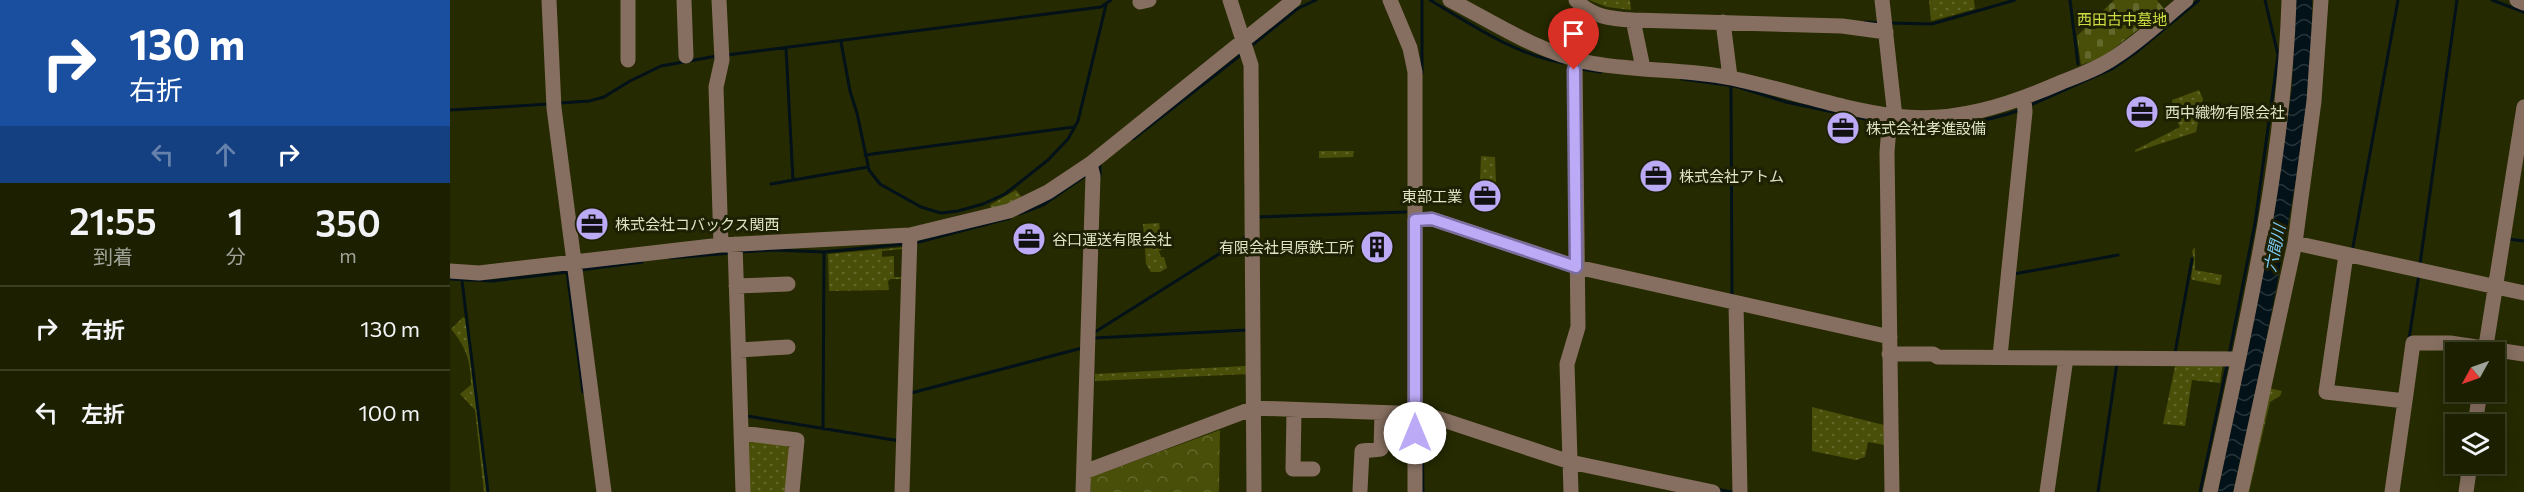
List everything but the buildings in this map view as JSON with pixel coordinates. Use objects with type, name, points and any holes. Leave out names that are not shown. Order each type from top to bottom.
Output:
[{"type":"street","points":[[549,0],[554,103],[604,492]]},
{"type":"street","points":[[628,0],[628,60]]},
{"type":"street","points":[[684,0],[686,56]]},
{"type":"street","points":[[719,0],[722,56],[716,87],[736,286],[741,415],[739,490]]},
{"type":"street","points":[[1230,0],[1251,65],[1256,411],[1254,492]]},
{"type":"street","points":[[450,271],[480,273],[731,249],[910,241],[1009,211],[1091,169],[1246,47],[1294,0]]},
{"type":"street","points":[[1390,0],[1410,48],[1415,72],[1419,219],[1420,414],[1415,492]]},
{"type":"street","points":[[1450,0],[1507,32],[1574,64],[1730,77],[1891,120],[1984,111],[2024,104],[2116,57],[2186,0]]},
{"type":"street","points":[[1576,0],[1595,14],[1610,19],[1842,26],[1885,25]]},
{"type":"street","points":[[1882,0],[1891,120],[1887,152],[1890,337],[1894,354],[1892,492]]},
{"type":"street","points":[[2210,492],[2232,358],[2258,269],[2277,151],[2287,49],[2289,0]]},
{"type":"street","points":[[2241,492],[2295,243],[2314,101],[2321,0]]},
{"type":"street","points":[[2517,0],[2524,3]]},
{"type":"street","points":[[1633,20],[1643,68]]},
{"type":"street","points":[[1723,22],[1730,77]]},
{"type":"street","points":[[1571,492],[1574,463],[1567,364],[1578,327],[1575,265],[1574,64]]},
{"type":"street","points":[[2000,353],[2024,104]]},
{"type":"street","points":[[2487,342],[2500,288],[2524,106]]},
{"type":"street","points":[[1083,492],[1091,169]]},
{"type":"street","points":[[1419,219],[1432,219],[1575,265],[1734,304],[1890,337]]},
{"type":"street","points":[[902,492],[910,241]]},
{"type":"street","points":[[2295,243],[2524,293]]},
{"type":"street","points":[[2350,255],[2326,392],[2403,401]]},
{"type":"street","points":[[736,286],[788,284]]},
{"type":"street","points":[[1734,304],[1742,492]]},
{"type":"street","points":[[2392,492],[2403,401],[2413,343],[2445,343]]},
{"type":"street","points":[[739,350],[788,347]]},
{"type":"street","points":[[2505,350],[2524,354]]},
{"type":"street","points":[[1894,354],[1933,354],[1938,357],[2000,353],[2066,358],[2232,358]]},
{"type":"street","points":[[2047,492],[2066,358]]},
{"type":"street","points":[[1084,472],[1256,411],[1420,414],[1574,463],[1713,492]]},
{"type":"street","points":[[1294,411],[1293,469],[1313,469]]},
{"type":"street","points":[[1359,490],[1362,451],[1381,449],[1382,413]]},
{"type":"street","points":[[741,433],[797,440],[792,492]]},
{"type":"street","points":[[2466,492],[2469,474]]},
{"type":"green space","points":[[1589,0],[1630,0],[1631,10],[1607,7]]},
{"type":"green space","points":[[1929,0],[1974,0],[1975,9],[1931,21]]},
{"type":"green space","name":"西田古中墓地","points":[[2114,0],[2157,0],[2164,9],[2103,57],[2081,65],[2077,36]]},
{"type":"green space","points":[[2199,90],[2203,99],[2196,132],[2135,152],[2180,127],[2173,113],[2172,100]]},
{"type":"green space","points":[[1319,151],[1354,151],[1353,157],[1319,158]]},
{"type":"green space","points":[[1481,156],[1495,157],[1496,183],[1480,182]]},
{"type":"green space","points":[[1016,190],[1023,199],[991,211],[990,205]]},
{"type":"green space","points":[[1159,223],[1163,249],[1159,251],[1161,257],[1164,257],[1167,268],[1160,272],[1151,272],[1146,264],[1143,224]]},
{"type":"green space","points":[[906,247],[904,279],[888,281],[889,290],[829,291],[828,254]],"holes":[[[903,249],[903,277],[894,277],[894,256],[882,257],[882,251]]]},
{"type":"green space","points":[[2195,247],[2195,270],[2222,275],[2220,285],[2191,278],[2194,259],[2192,251]]},
{"type":"green space","points":[[463,317],[466,319],[487,492],[484,492],[475,410],[460,394],[471,385],[469,361],[464,348],[451,329]]},
{"type":"green space","points":[[1249,362],[1249,374],[1095,381],[1095,374],[1245,366]]},
{"type":"green space","points":[[2176,362],[2223,362],[2220,383],[2192,380],[2185,426],[2163,424]]},
{"type":"green space","points":[[2268,388],[2282,391],[2280,396],[2270,402],[2249,492],[2244,492]]},
{"type":"green space","points":[[1812,407],[1884,425],[1885,445],[1868,442],[1865,457],[1856,460],[1812,451]]},
{"type":"green space","points":[[1220,430],[1219,492],[1091,492],[1091,477]]},
{"type":"green space","points":[[751,439],[787,446],[791,452],[787,492],[748,492],[746,443]]},
{"type":"water","name":"六間川","points":[[2295,0],[2312,0],[2312,30],[2308,91],[2291,211],[2233,492],[2218,492],[2274,215],[2292,87]]},
{"type":"waterway","points":[[727,55],[1101,7],[1111,0]]},
{"type":"waterway","points":[[1251,46],[1297,9],[1316,0]]},
{"type":"waterway","points":[[1422,0],[1422,73]]},
{"type":"waterway","points":[[1430,0],[1510,46],[1563,63]]},
{"type":"waterway","points":[[1889,23],[1932,24],[2015,0]]},
{"type":"waterway","points":[[2070,0],[2078,64]]},
{"type":"waterway","points":[[2028,106],[2112,69],[2199,0]]},
{"type":"waterway","points":[[2229,355],[2255,223],[2278,55],[2265,0]]},
{"type":"waterway","points":[[2352,252],[2398,0]]},
{"type":"waterway","points":[[2420,264],[2457,0]]},
{"type":"waterway","points":[[2492,0],[2524,12]]},
{"type":"waterway","points":[[841,42],[869,170],[880,184],[921,207],[941,213],[958,211],[983,204],[1005,194],[1048,160],[1068,139],[1078,121],[1106,5]]},
{"type":"waterway","points":[[1865,22],[1879,23]]},
{"type":"waterway","points":[[786,48],[793,180]]},
{"type":"waterway","points":[[1133,139],[1242,54]]},
{"type":"waterway","points":[[560,103],[589,101],[604,97],[661,66],[717,56]]},
{"type":"waterway","points":[[1581,69],[1601,72]]},
{"type":"waterway","points":[[1682,79],[1735,86],[1786,102],[1884,123]]},
{"type":"waterway","points":[[1731,86],[1732,295]]},
{"type":"waterway","points":[[450,110],[550,104]]},
{"type":"waterway","points":[[1893,125],[1908,127],[1957,125],[1990,119],[2020,110]]},
{"type":"waterway","points":[[865,155],[1074,127]]},
{"type":"waterway","points":[[1100,164],[1100,176]]},
{"type":"waterway","points":[[771,184],[868,167]]},
{"type":"waterway","points":[[1019,214],[1043,205],[1085,176]]},
{"type":"waterway","points":[[1258,217],[1406,212]]},
{"type":"waterway","points":[[915,243],[1010,218]]},
{"type":"waterway","points":[[1095,332],[1246,237]]},
{"type":"waterway","points":[[2508,239],[2524,241]]},
{"type":"waterway","points":[[741,252],[774,250],[824,252],[905,244]]},
{"type":"waterway","points":[[823,429],[824,252]]},
{"type":"waterway","points":[[670,258],[732,253]]},
{"type":"waterway","points":[[2014,274],[2118,255]]},
{"type":"waterway","points":[[2175,353],[2192,259]]},
{"type":"waterway","points":[[580,270],[642,262]]},
{"type":"waterway","points":[[567,272],[583,392]]},
{"type":"waterway","points":[[450,279],[492,281],[568,272]]},
{"type":"waterway","points":[[2409,339],[2419,274]]},
{"type":"waterway","points":[[462,281],[488,492]]},
{"type":"waterway","points":[[1095,338],[1247,330]]},
{"type":"waterway","points":[[911,393],[1082,348]]},
{"type":"waterway","points":[[2098,492],[2117,363]]},
{"type":"waterway","points":[[2200,492],[2227,365]]},
{"type":"waterway","points":[[747,416],[900,441]]},
{"type":"waterway","points":[[1422,431],[1423,492]]},
{"type":"waterway","points":[[1716,489],[1732,492]]},
{"type":"place","name":"西中織物有限会社","points":[[2142,112]]},
{"type":"place","name":"株式会社孝進設備","points":[[1843,128]]},
{"type":"place","name":"株式会社アトム","points":[[1656,176]]},
{"type":"place","name":"東部工業","points":[[1485,196]]},
{"type":"place","name":"株式会社コバックス関西","points":[[592,224]]},
{"type":"place","name":"谷口運送有限会社","points":[[1029,239]]},
{"type":"place","name":"有限会社貝原鉄工所","points":[[1377,247]]},
{"type":"route","points":[[1415,433],[1415,220],[1432,219],[1576,267],[1574,70]]}]
